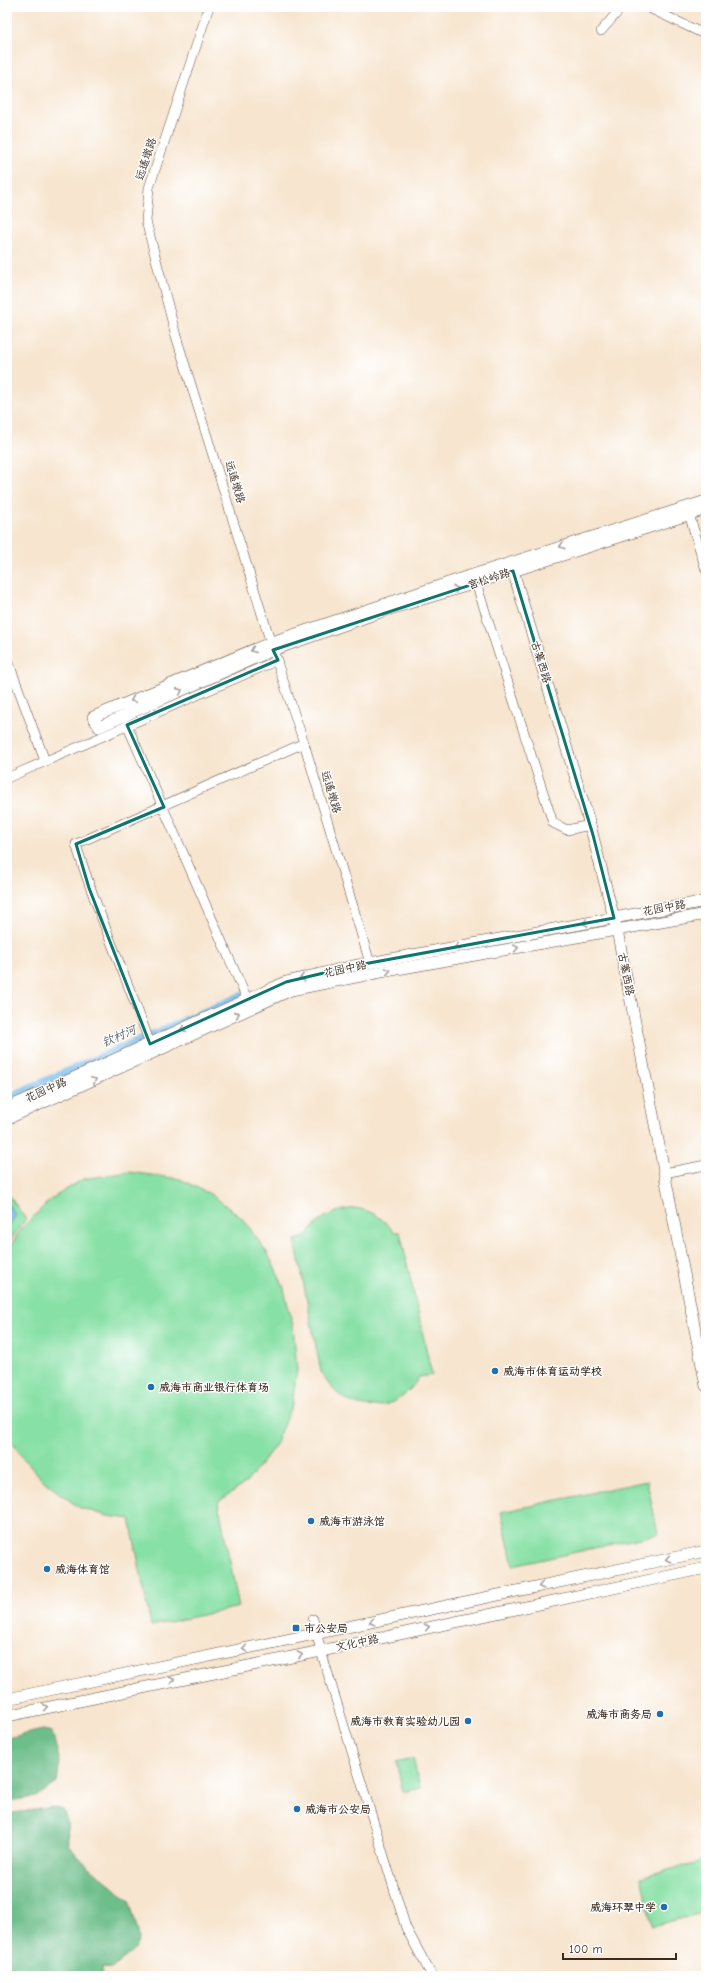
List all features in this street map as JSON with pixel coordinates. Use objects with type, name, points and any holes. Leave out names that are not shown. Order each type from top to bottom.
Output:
[{"type":"main road","points":[[274,651],[98,727],[93,717],[274,651],[466,576],[706,501]]},
{"type":"main road","name":"宫松岭路","points":[[274,651],[383,612],[706,508]]},
{"type":"main road","name":"古寨西路","points":[[514,571],[590,825],[617,930],[706,1386]]},
{"type":"main road","name":"花园中路","points":[[7,1108],[148,1039],[286,982],[370,963],[706,901]]},
{"type":"main road","points":[[7,1119],[290,990],[378,972],[706,914]]},
{"type":"main road","name":"文化中路","points":[[7,1699],[706,1551]]},
{"type":"main road","name":"文化中路","points":[[7,1716],[321,1651],[706,1568]]},
{"type":"street","name":"远遥墩路","points":[[208,7],[149,188],[146,221],[176,336],[304,743],[370,963]]},
{"type":"street","points":[[601,31],[622,7]]},
{"type":"street","points":[[647,7],[706,36]]},
{"type":"street","points":[[689,514],[706,570]]},
{"type":"street","points":[[476,583],[553,822],[567,830],[590,825]]},
{"type":"street","points":[[7,778],[127,725],[274,651]]},
{"type":"street","points":[[7,658],[45,761]]},
{"type":"street","points":[[127,725],[247,999]]},
{"type":"street","points":[[148,1039],[127,980],[89,888],[76,844],[164,807],[304,743]]},
{"type":"street","points":[[664,1173],[706,1165]]},
{"type":"street","points":[[313,1619],[321,1651],[406,1928],[432,1976]]},
{"type":"highlighted area","points":[[513,571],[593,835],[614,918],[353,966],[286,982],[150,1044],[89,888],[76,844],[164,807],[127,725],[278,660],[273,650]]},
{"type":"green space","name":"威海市商业银行体育场","points":[[129,1172],[180,1179],[212,1195],[244,1220],[268,1254],[283,1285],[293,1326],[297,1370],[292,1404],[274,1447],[247,1482],[218,1502],[239,1607],[151,1626],[130,1519],[108,1516],[80,1508],[47,1484],[25,1461],[7,1435],[7,1252],[21,1229],[51,1199],[83,1179]]},
{"type":"green space","points":[[9,1196],[26,1219],[7,1245],[7,1197]]},
{"type":"green space","points":[[356,1208],[373,1213],[382,1219],[394,1232],[400,1232],[432,1375],[419,1377],[409,1391],[396,1400],[383,1405],[369,1406],[355,1404],[342,1397],[331,1386],[321,1372],[295,1240],[307,1235],[325,1217],[337,1212]]},
{"type":"green space","points":[[647,1481],[658,1534],[513,1566],[501,1512]]},
{"type":"green space","points":[[43,1730],[52,1732],[60,1762],[57,1782],[36,1797],[7,1801],[7,1738]]},
{"type":"green space","points":[[413,1758],[420,1788],[403,1792],[396,1762]]},
{"type":"green space","points":[[53,1807],[63,1810],[67,1820],[68,1844],[79,1858],[129,1900],[138,1931],[139,1941],[133,1951],[112,1968],[102,1967],[102,1976],[7,1976],[7,1814]]},
{"type":"green space","points":[[706,1860],[706,1912],[652,1926],[641,1877]]},
{"type":"water","points":[[7,1203],[16,1216],[7,1227]]},
{"type":"waterway","name":"钦村河","points":[[7,1098],[241,996]]},
{"type":"place","name":"威海市体育运动学校","points":[[495,1371]]},
{"type":"place","name":"威海市商业银行体育场","points":[[151,1387]]},
{"type":"place","name":"威海市游泳馆","points":[[311,1521]]},
{"type":"place","name":"威海体育馆","points":[[47,1569]]},
{"type":"place","name":"市公安局","points":[[296,1628]]},
{"type":"place","name":"威海市商务局","points":[[660,1714]]},
{"type":"place","name":"威海市教育实验幼儿园","points":[[468,1721]]},
{"type":"place","name":"威海市公安局","points":[[297,1809]]},
{"type":"place","name":"威海环翠中学","points":[[664,1907]]}]
